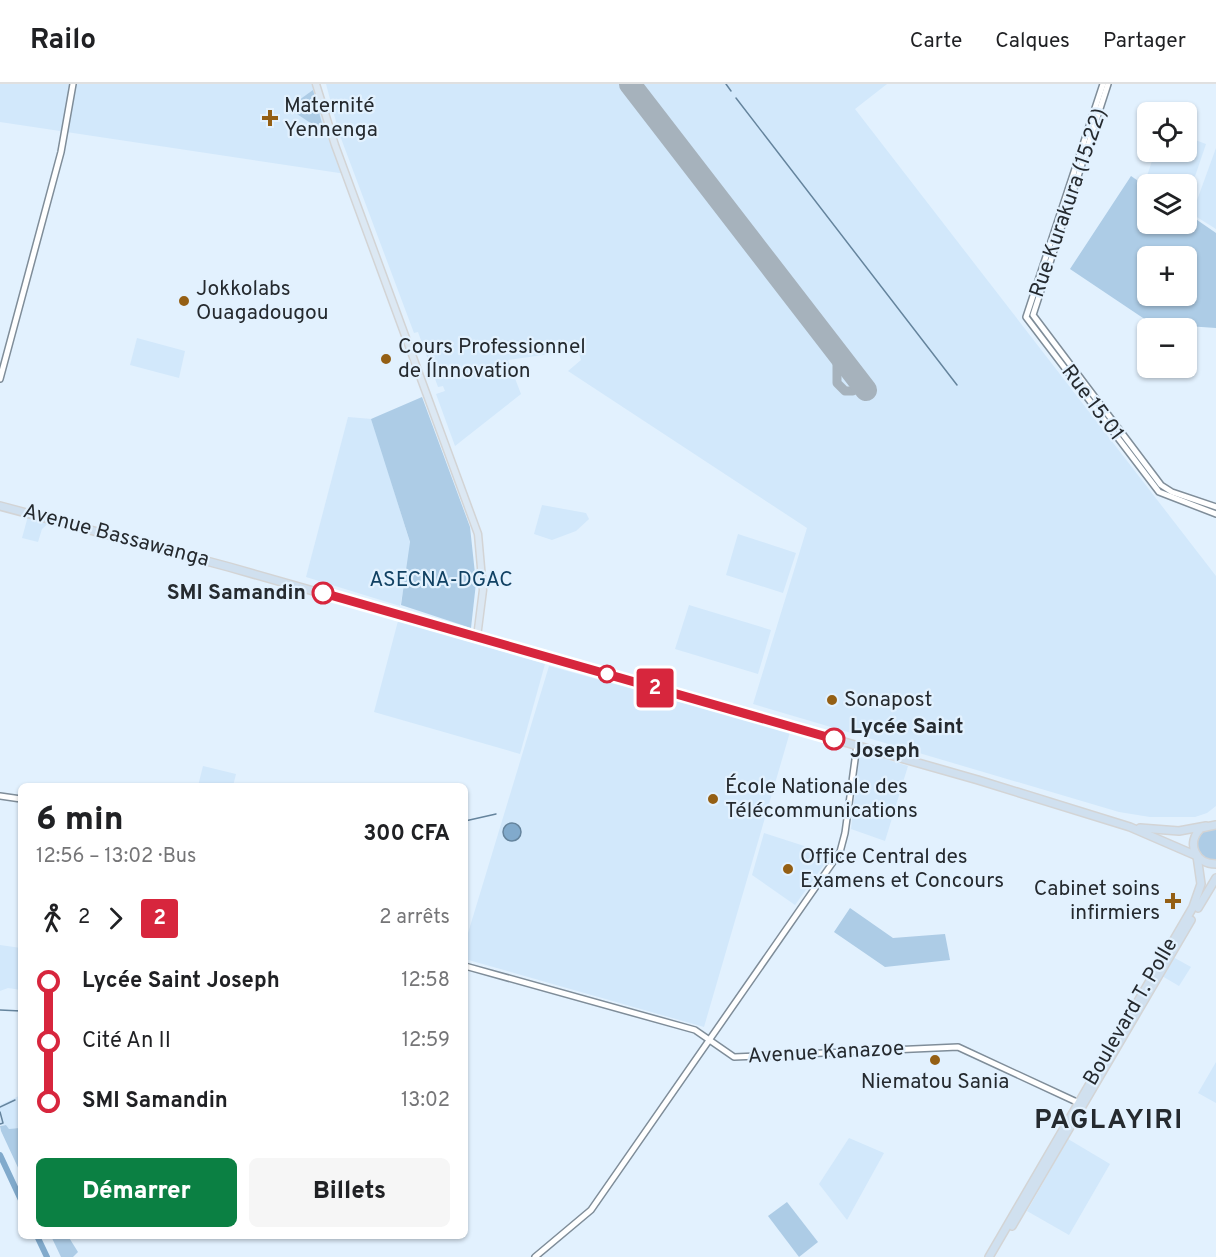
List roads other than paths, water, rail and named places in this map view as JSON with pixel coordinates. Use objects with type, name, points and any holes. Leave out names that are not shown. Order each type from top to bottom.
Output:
[{"type":"highway","name":"Avenue Bassawanga","points":[[0,506],[206,560],[857,745],[1130,826],[1214,865]]},
{"type":"highway","points":[[1210,825],[1216,819]]},
{"type":"highway","name":"Avenue Bassawanga","points":[[1130,826],[1173,831],[1210,825]]},
{"type":"highway","name":"Boulevard T. Polle","points":[[994,1257],[1197,899],[1201,884],[1194,838],[1210,825]]},
{"type":"highway","name":"Boulevard T. Polle","points":[[989,1257],[1216,878]]},
{"type":"highway","points":[[1206,894],[1216,888]]},
{"type":"main road","points":[[0,379],[66,132],[73,84]]},
{"type":"main road","points":[[316,84],[334,145],[478,534],[483,590],[477,637]]},
{"type":"main road","name":"Rue Kurakura (15.22)","points":[[1026,313],[1103,84]]},
{"type":"main road","name":"Rue Kurakura (15.22)","points":[[1037,322],[1033,309],[1108,84]]},
{"type":"main road","name":"Rue 15.01","points":[[1026,313],[1028,321],[1159,492],[1175,496]]},
{"type":"main road","name":"Rue 15.01","points":[[1037,322],[1160,484],[1175,496]]},
{"type":"main road","points":[[1175,496],[1216,507]]},
{"type":"main road","points":[[1175,496],[1216,514]]},
{"type":"main road","points":[[535,1257],[587,1215],[843,848],[857,745]]},
{"type":"main road","points":[[0,796],[18,799]]},
{"type":"main road","name":"Avenue Kanazoe","points":[[468,967],[695,1030],[734,1057],[958,1047],[1081,1104]]},
{"type":"waterway","points":[[726,84],[731,91]]},
{"type":"waterway","points":[[736,98],[957,385]]},
{"type":"waterway","points":[[468,820],[496,814]]},
{"type":"waterway","points":[[0,1010],[18,1011]]},
{"type":"waterway","points":[[0,1107],[15,1100]]},
{"type":"waterway","points":[[0,1112],[3,1123],[0,1124]]},
{"type":"waterway","points":[[0,1155],[18,1194]]},
{"type":"waterway","points":[[38,1239],[47,1257]]},
{"type":"place","name":"Maternité Yennenga","points":[[270,118]]},
{"type":"place","name":"Jokkolabs Ouagadougou","points":[[184,301]]},
{"type":"place","name":"Cours Professionnel de l´Innovation","points":[[386,359]]},
{"type":"place","name":"SMI Samandin","points":[[323,593]]},
{"type":"place","name":"Sonapost","points":[[832,700]]},
{"type":"place","name":"Lycée Saint Joseph","points":[[834,739]]},
{"type":"place","name":"École Nationale des Télécommunications","points":[[713,799]]},
{"type":"place","name":"Office Central des Examens et Concours","points":[[788,869]]},
{"type":"place","name":"Cabinet soins infirmiers","points":[[1173,901]]},
{"type":"place","name":"Niematou Sania","points":[[935,1060]]},
{"type":"district","name":"PAGLAYIRI","points":[[1109,1121]]},
{"type":"park label","name":"ASECNA-DGAC","points":[[441,580]]}]
